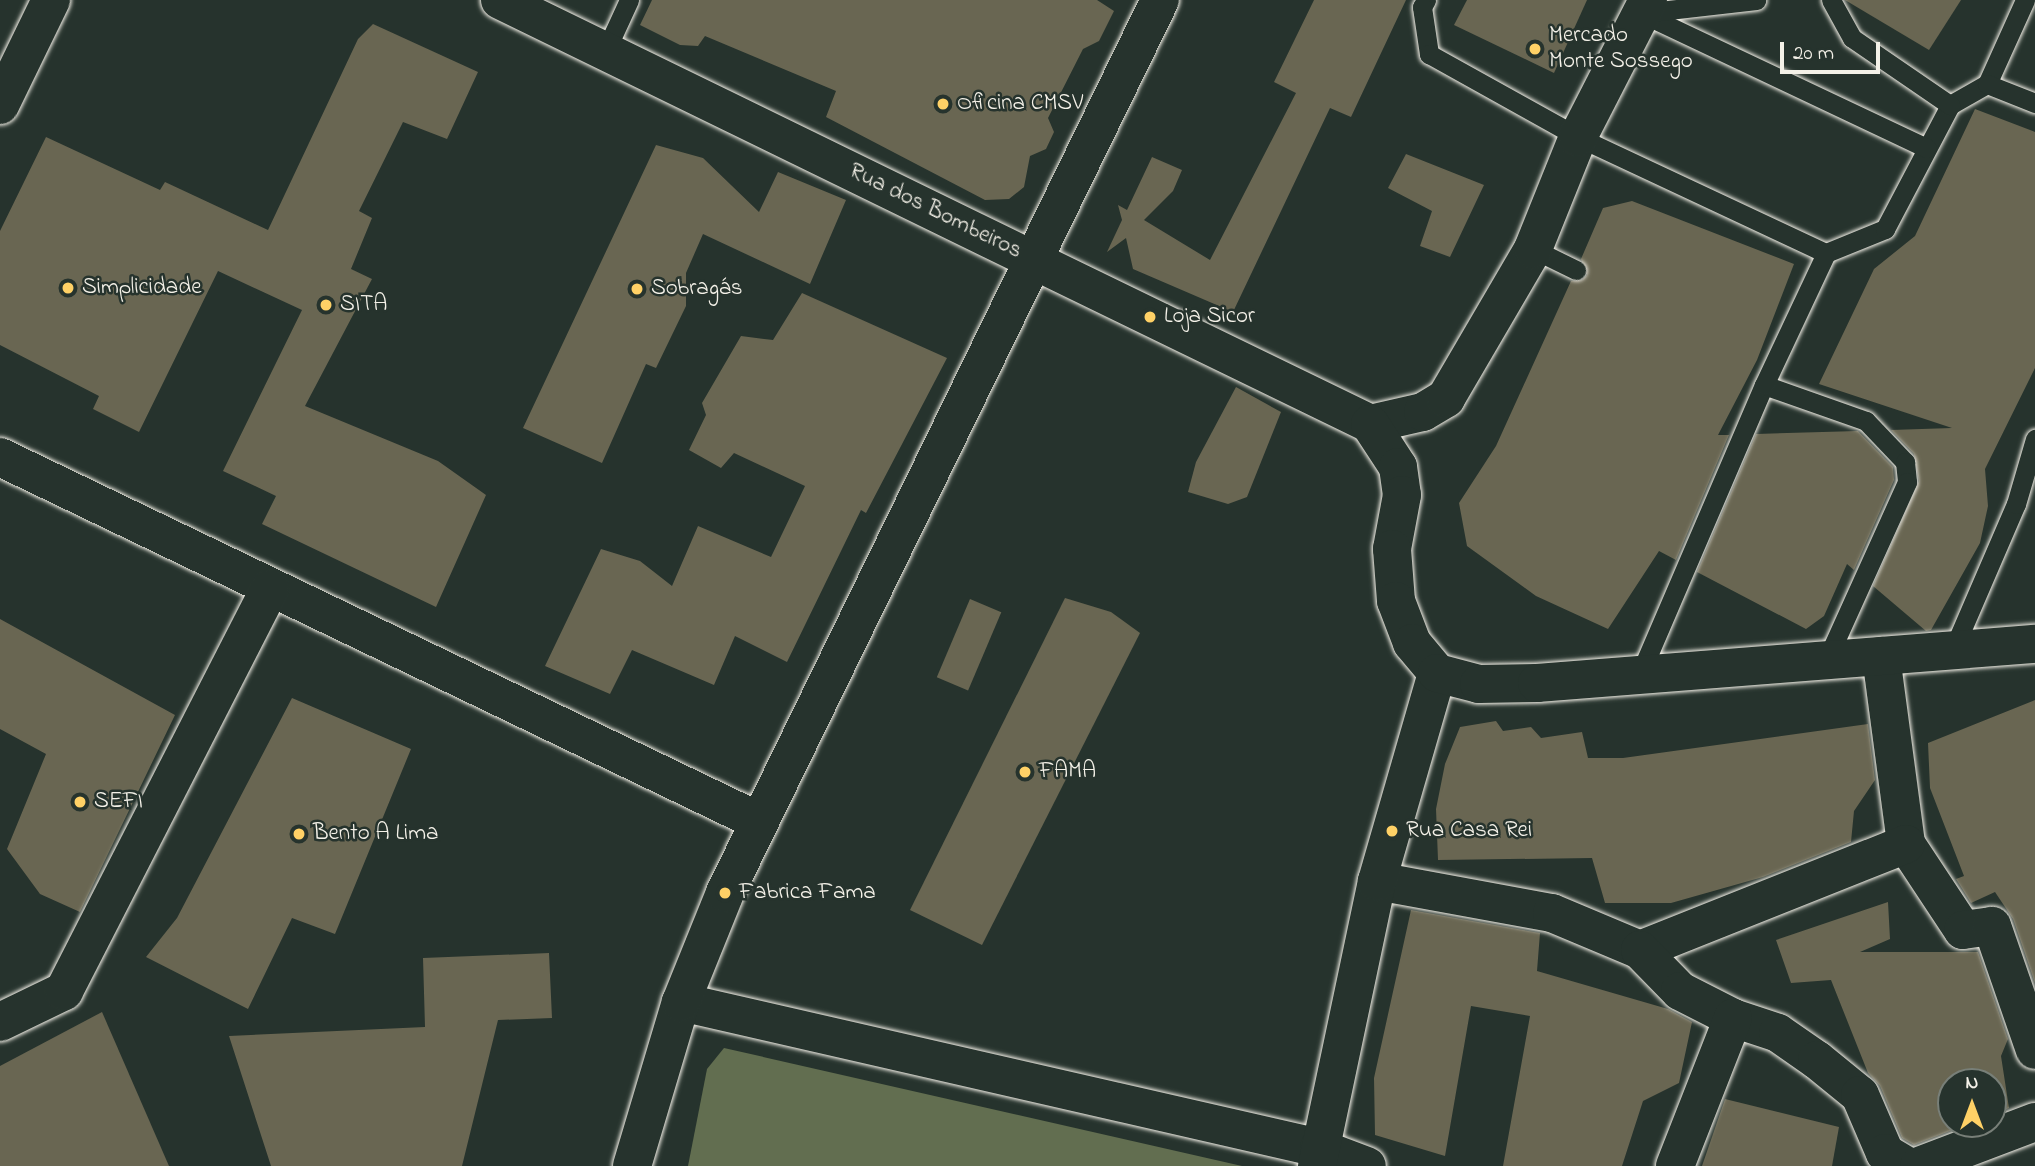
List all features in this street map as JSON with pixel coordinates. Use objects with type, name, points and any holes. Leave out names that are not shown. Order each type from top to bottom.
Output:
[{"type":"street","points":[[0,105],[51,0]]},
{"type":"street","name":"Rua dos Bombeiros","points":[[500,0],[1370,425]]},
{"type":"street","points":[[632,1166],[681,1002],[758,821],[1160,0]]},
{"type":"street","points":[[1644,7],[1578,137],[1532,249],[1446,398],[1423,412],[1370,425],[1398,467],[1402,495],[1392,550],[1396,601],[1412,643],[1437,673],[1479,684],[2035,644]]},
{"type":"street","points":[[0,457],[270,589],[758,821]]},
{"type":"street","points":[[0,1022],[64,991],[270,589]]},
{"type":"street","points":[[1881,656],[1906,844],[1963,930],[1992,926],[2035,1050]]},
{"type":"street","points":[[1318,1157],[1377,881],[1437,673]]},
{"type":"street","points":[[1640,950],[1906,844]]},
{"type":"street","points":[[1377,881],[1552,913],[1640,950],[1680,991],[1733,1018],[1779,1033],[1860,1096],[1885,1153],[1907,1166]]},
{"type":"street","points":[[681,1002],[1318,1157],[1367,1166]]},
{"type":"street","points":[[1675,1166],[1733,1018]]},
{"type":"street","points":[[1919,1166],[2035,1122]]},
{"type":"lane","points":[[606,50],[629,0]]},
{"type":"lane","points":[[1426,0],[1422,7],[1429,54],[1578,137],[1826,253]]},
{"type":"lane","points":[[1644,7],[1756,0]]},
{"type":"lane","points":[[1831,0],[1852,37],[1950,105]]},
{"type":"lane","points":[[1640,674],[1764,385],[1765,363],[1826,253],[1885,229],[1950,105],[1987,84],[2025,0]]},
{"type":"lane","points":[[1644,7],[1927,148]]},
{"type":"lane","points":[[1987,84],[2035,103]]},
{"type":"lane","points":[[1532,249],[1576,270]]},
{"type":"lane","points":[[1764,385],[1866,421],[1905,462],[1907,482],[1826,661]]},
{"type":"lane","points":[[1953,650],[2016,504],[2035,439]]},
{"type":"green space","points":[[724,1048],[1242,1166],[688,1166],[707,1069]]},
{"type":"building","name":"Oficina CMSV","points":[[652,0],[1097,0],[1114,11],[1099,41],[1083,49],[1048,118],[1054,132],[1046,149],[1030,156],[1024,187],[1009,199],[985,200],[826,117],[836,91],[705,36],[698,46],[680,45],[640,25]]},
{"type":"building","points":[[1314,0],[1406,0],[1351,117],[1330,108],[1233,312],[1133,269],[1126,238],[1107,252],[1122,220],[1118,205],[1127,210],[1152,157],[1182,170],[1173,191],[1144,220],[1210,260],[1296,93],[1274,82]]},
{"type":"building","name":"Mercado Monte Sossego","points":[[1467,0],[1587,0],[1554,73],[1454,25]]},
{"type":"building","points":[[1845,0],[1961,0],[1929,50]]},
{"type":"building","points":[[373,24],[478,72],[447,139],[403,122],[359,211],[372,218],[351,269],[372,279],[305,406],[438,461],[486,495],[436,607],[262,524],[276,496],[223,471],[302,310],[218,271],[139,432],[93,409],[99,396],[0,345],[0,231],[46,137],[160,190],[165,182],[268,230],[358,39]]},
{"type":"building","points":[[1975,109],[2035,132],[2035,368],[1985,469],[1988,506],[1980,543],[1931,630],[1926,631],[1873,586],[1919,481],[1914,454],[1891,430],[1952,428],[1819,384],[1874,269],[1915,236]]},
{"type":"building","name":"Sobragás","points":[[656,145],[703,158],[759,212],[778,172],[846,200],[810,284],[703,234],[686,273],[686,306],[656,368],[646,364],[602,463],[523,428]]},
{"type":"building","points":[[1406,154],[1484,185],[1450,257],[1420,246],[1432,211],[1388,188]]},
{"type":"building","points":[[1632,201],[1794,264],[1757,360],[1718,435],[1729,435],[1676,560],[1659,551],[1608,629],[1536,596],[1467,546],[1459,503],[1496,446],[1571,281],[1582,280],[1587,275],[1581,259],[1603,208]]},
{"type":"building","points":[[802,293],[947,358],[866,513],[861,510],[787,662],[735,636],[714,685],[632,650],[610,694],[545,666],[601,549],[640,561],[672,586],[698,526],[771,557],[805,486],[734,453],[721,468],[689,450],[706,415],[702,403],[741,336],[773,340]]},
{"type":"building","points":[[1236,387],[1281,412],[1247,497],[1228,504],[1188,492],[1196,462]]},
{"type":"building","points":[[1858,431],[1893,467],[1894,480],[1854,570],[1847,564],[1824,616],[1806,629],[1697,572],[1756,434]]},
{"type":"building","name":"FAMA","points":[[1065,598],[1111,612],[1140,633],[982,945],[910,910]]},
{"type":"building","points":[[970,599],[1001,612],[968,691],[937,677]]},
{"type":"building","name":"SEFI","points":[[0,619],[175,715],[80,912],[40,894],[7,849],[46,754],[0,729]]},
{"type":"building","name":"Bento A Lima","points":[[292,698],[411,749],[335,934],[292,918],[248,1009],[146,957],[177,918]]},
{"type":"building","points":[[2035,700],[2035,983],[2013,919],[1995,892],[1971,903],[1956,879],[1964,876],[1930,788],[1928,743]]},
{"type":"building","points":[[1496,721],[1503,731],[1531,727],[1541,738],[1582,732],[1588,758],[1623,758],[1868,724],[1875,780],[1854,811],[1851,842],[1763,877],[1671,903],[1605,903],[1592,858],[1438,860],[1436,809],[1445,764],[1460,727]]},
{"type":"building","points":[[1888,902],[1890,939],[1860,952],[1978,952],[2008,1039],[2001,1056],[2003,1068],[1937,1068],[1937,1136],[1914,1145],[1902,1138],[1880,1086],[1868,1073],[1831,980],[1791,983],[1776,940]]},
{"type":"building","points":[[1411,910],[1540,933],[1537,971],[1668,1009],[1692,1022],[1679,1083],[1643,1101],[1622,1166],[1503,1166],[1530,1016],[1471,1006],[1445,1156],[1375,1135],[1374,1078]]},
{"type":"building","points":[[549,953],[552,1018],[498,1020],[462,1166],[271,1166],[229,1036],[425,1027],[423,958]]},
{"type":"building","points":[[102,1012],[169,1166],[0,1166],[0,1066]]},
{"type":"building","points":[[1725,1099],[1839,1127],[1832,1166],[1702,1166]]},
{"type":"place","name":"Mercado Monte Sossego","points":[[1535,49]]},
{"type":"place","name":"Oficina CMSV","points":[[943,104]]},
{"type":"place","name":"Simplicidade","points":[[68,288]]},
{"type":"place","name":"Sobragás","points":[[637,289]]},
{"type":"place","name":"SITA","points":[[326,305]]},
{"type":"place","name":"Loja Sicor","points":[[1150,317]]},
{"type":"place","name":"FAMA","points":[[1025,772]]},
{"type":"place","name":"SEFI","points":[[80,802]]},
{"type":"place","name":"Rua Casa Rei","points":[[1392,831]]},
{"type":"place","name":"Bento A Lima","points":[[299,834]]},
{"type":"place","name":"Fabrica Fama","points":[[725,893]]}]
